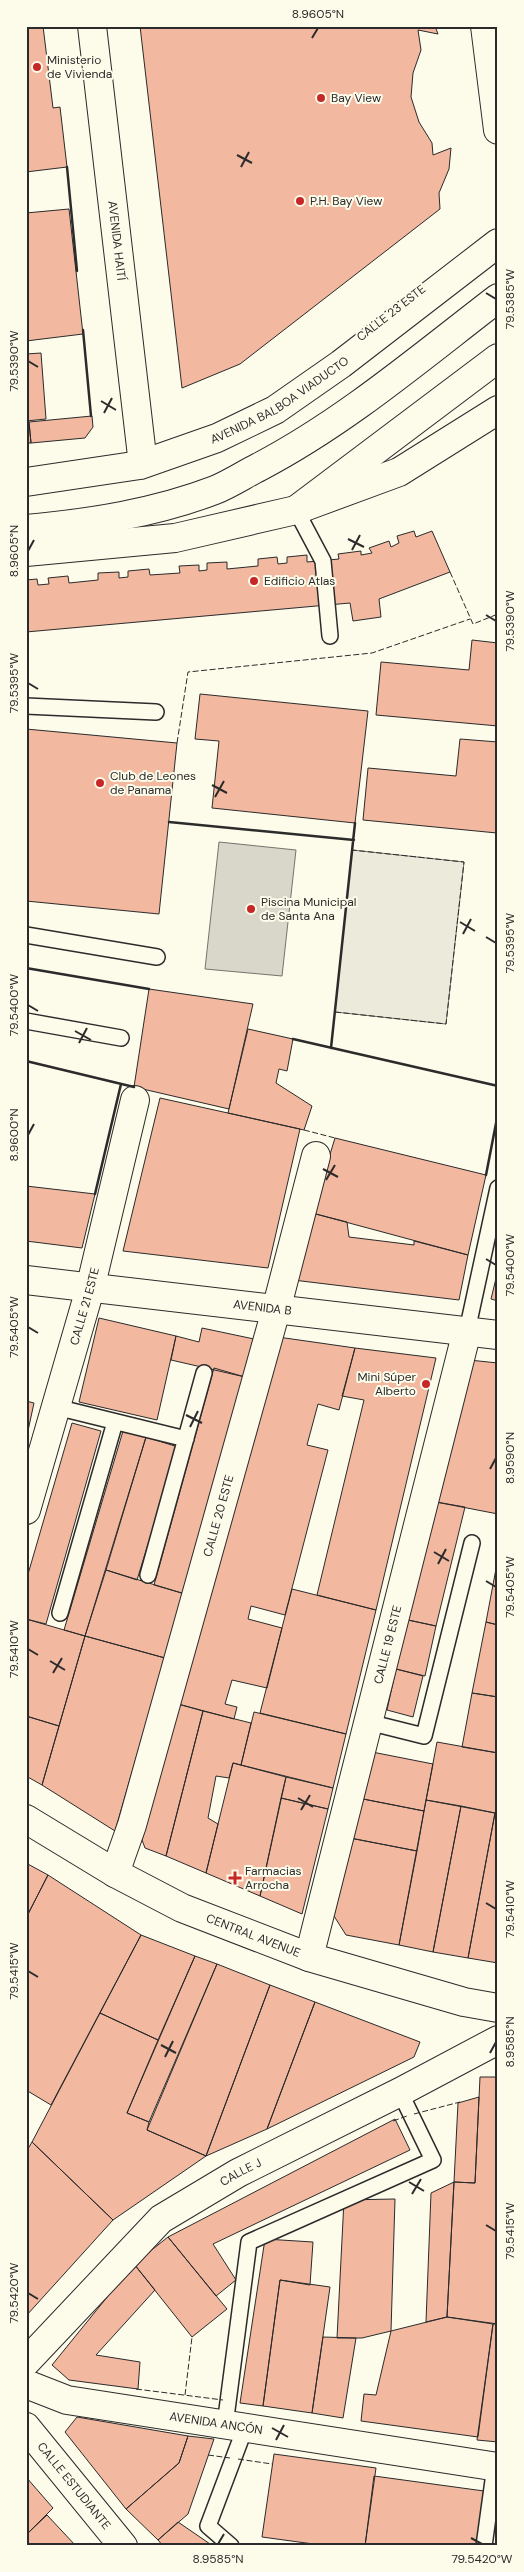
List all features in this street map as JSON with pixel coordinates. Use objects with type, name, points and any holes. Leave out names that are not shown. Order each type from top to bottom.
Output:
[{"type":"main road","name":"AVENIDA HAITÍ","points":[[92,26],[142,456]]},
{"type":"main road","points":[[485,26],[498,130]]},
{"type":"main road","name":"CALLE 23 ESTE","points":[[26,468],[142,456],[221,428],[281,394],[342,351],[498,230]]},
{"type":"main road","name":"AVENIDA BALBOA VIADUCTO","points":[[26,482],[140,466],[217,438],[276,410],[341,364],[498,243]]},
{"type":"main road","points":[[26,529],[80,524],[155,509],[216,489],[290,450],[350,410],[498,298]]},
{"type":"main road","points":[[296,510],[498,358]]},
{"type":"main road","points":[[26,552],[175,538],[296,510],[399,472],[498,410]]},
{"type":"main road","name":"CALLE 21 ESTE","points":[[27,1504],[90,1290],[135,1100]]},
{"type":"main road","name":"CALLE 20 ESTE","points":[[115,1873],[135,1816],[276,1310],[316,1156]]},
{"type":"main road","name":"AVENIDA B","points":[[26,1280],[90,1290],[498,1335]]},
{"type":"main road","name":"CALLE 19 ESTE","points":[[309,1957],[467,1331]]},
{"type":"main road","name":"CENTRAL AVENUE","points":[[26,1819],[115,1873],[182,1908],[309,1957],[464,2002],[498,2008]]},
{"type":"main road","name":"CALLE J","points":[[26,2362],[161,2219],[238,2173],[400,2092],[498,2040]]},
{"type":"main road","name":"AVENIDA ANCÓN","points":[[26,2384],[67,2400],[496,2466]]},
{"type":"main road","name":"CALLE ESTUDIANTE","points":[[26,2427],[123,2546]]},
{"type":"lane","points":[[296,510],[323,560],[330,636]]},
{"type":"lane","points":[[26,706],[156,712]]},
{"type":"lane","points":[[26,935],[158,957]]},
{"type":"lane","points":[[26,1021],[120,1038]]},
{"type":"lane","points":[[467,1331],[498,1188]]},
{"type":"lane","points":[[148,1575],[204,1373]]},
{"type":"lane","points":[[56,1407],[186,1439]]},
{"type":"lane","points":[[60,1613],[115,1422]]},
{"type":"lane","points":[[368,1722],[424,1736],[472,1543]]},
{"type":"lane","points":[[232,2546],[208,2526],[235,2426],[249,2242],[433,2160],[400,2092]]},
{"type":"lane","points":[[484,2546],[496,2466]]},
{"type":"shaded area","name":"Piscina Municipal de Santa Ana","points":[[219,842],[296,850],[282,976],[205,969]]},
{"type":"shaded area","points":[[352,850],[464,862],[446,1024],[335,1012]]},
{"type":"building","name":"Ministerio de Vivienda","points":[[26,26],[43,26],[53,108],[60,107],[67,167],[26,172]]},
{"type":"building","name":"P.H. Bay View","points":[[140,26],[435,26],[438,34],[418,30],[421,50],[413,73],[411,97],[419,122],[432,143],[433,155],[451,148],[449,169],[439,193],[440,209],[240,364],[182,388]]},
{"type":"building","points":[[69,209],[83,334],[26,341],[26,213]]},
{"type":"building","points":[[41,353],[46,419],[26,421],[26,354]]},
{"type":"building","points":[[92,416],[93,427],[85,438],[31,443],[29,422]]},
{"type":"building","points":[[26,422],[29,422],[31,443],[26,443]]},
{"type":"building","name":"Edificio Atlas","points":[[414,531],[416,537],[432,531],[450,572],[379,599],[381,617],[353,621],[350,603],[26,632],[26,580],[37,579],[38,585],[49,584],[48,578],[68,576],[69,583],[98,580],[98,573],[119,572],[119,578],[128,577],[128,571],[149,569],[150,575],[180,573],[179,566],[199,565],[199,571],[207,570],[207,563],[227,562],[227,569],[258,566],[258,559],[277,557],[278,564],[287,563],[287,557],[307,555],[307,562],[339,559],[338,554],[361,551],[361,555],[372,553],[369,548],[389,541],[391,547],[399,543],[397,536]]},
{"type":"building","points":[[472,640],[498,643],[498,726],[376,715],[381,662],[469,670]]},
{"type":"building","points":[[200,694],[368,711],[355,823],[212,808],[219,741],[195,739]]},
{"type":"building","name":"Club de Leones de Panama","points":[[26,729],[177,743],[159,914],[26,901]]},
{"type":"building","points":[[460,739],[498,742],[497,833],[363,820],[368,768],[456,776]]},
{"type":"building","points":[[149,989],[253,1004],[229,1109],[134,1087]]},
{"type":"building","points":[[248,1029],[293,1039],[287,1071],[279,1069],[276,1083],[312,1106],[304,1130],[228,1113]]},
{"type":"building","points":[[160,1098],[300,1129],[268,1268],[123,1251]]},
{"type":"building","points":[[335,1138],[486,1175],[468,1255],[312,1213]]},
{"type":"building","points":[[26,1186],[95,1194],[82,1248],[26,1241]]},
{"type":"building","points":[[312,1213],[347,1222],[349,1237],[414,1245],[414,1241],[468,1255],[459,1300],[293,1280]]},
{"type":"building","points":[[498,1270],[498,1301],[491,1299]]},
{"type":"building","points":[[99,1318],[176,1336],[157,1420],[79,1402]]},
{"type":"building","points":[[202,1328],[254,1339],[245,1377],[171,1360],[176,1336],[199,1342]]},
{"type":"building","points":[[278,1337],[355,1348],[339,1410],[318,1404],[307,1445],[328,1450],[285,1615],[251,1606],[248,1619],[282,1628],[267,1688],[232,1680],[225,1704],[237,1707],[234,1719],[178,1704]]},
{"type":"building","points":[[355,1348],[436,1358],[376,1610],[317,1595],[364,1400],[342,1396]]},
{"type":"building","points":[[469,1360],[498,1363],[498,1514],[436,1502]]},
{"type":"building","points":[[214,1368],[245,1377],[185,1594],[154,1585]]},
{"type":"building","points":[[26,1401],[34,1403],[26,1440]]},
{"type":"building","points":[[72,1423],[101,1431],[46,1624],[26,1619],[26,1581]]},
{"type":"building","points":[[123,1431],[146,1437],[85,1636],[64,1630]]},
{"type":"building","points":[[146,1437],[178,1447],[137,1580],[106,1570]]},
{"type":"building","points":[[436,1502],[465,1507],[436,1626],[408,1620]]},
{"type":"building","points":[[498,1558],[498,1625],[486,1622]]},
{"type":"building","points":[[106,1570],[185,1594],[165,1658],[85,1636]]},
{"type":"building","points":[[292,1589],[376,1610],[346,1734],[260,1713]]},
{"type":"building","points":[[26,1619],[85,1636],[59,1726],[26,1716]]},
{"type":"building","points":[[408,1620],[436,1626],[425,1676],[396,1669]]},
{"type":"building","points":[[486,1622],[498,1625],[498,1697],[472,1693]]},
{"type":"building","points":[[85,1636],[165,1658],[115,1831],[42,1785]]},
{"type":"building","points":[[396,1669],[423,1676],[413,1717],[387,1710]]},
{"type":"building","points":[[472,1693],[498,1697],[498,1753],[462,1747]]},
{"type":"building","points":[[178,1704],[203,1711],[166,1856],[145,1848],[142,1840]]},
{"type":"building","points":[[203,1711],[251,1723],[241,1765],[233,1763],[229,1778],[216,1776],[208,1818],[218,1824],[206,1873],[166,1856]]},
{"type":"building","points":[[254,1712],[346,1734],[333,1788],[241,1765]]},
{"type":"building","points":[[26,1716],[59,1726],[42,1785],[26,1776]]},
{"type":"building","points":[[437,1742],[498,1753],[498,1963],[468,1958],[495,1813],[426,1800]]},
{"type":"building","points":[[367,1751],[433,1764],[424,1811],[358,1798]]},
{"type":"building","points":[[233,1763],[286,1777],[260,1896],[206,1873]]},
{"type":"building","points":[[286,1777],[333,1788],[328,1809],[281,1798]]},
{"type":"building","points":[[281,1798],[328,1809],[302,1914],[260,1896]]},
{"type":"building","points":[[358,1798],[424,1811],[417,1851],[350,1838]]},
{"type":"building","points":[[426,1800],[461,1806],[433,1952],[399,1945]]},
{"type":"building","points":[[461,1806],[495,1813],[468,1958],[433,1952]]},
{"type":"building","points":[[350,1838],[417,1851],[399,1945],[346,1935],[334,1916]]},
{"type":"building","points":[[26,1863],[48,1875],[26,1918]]},
{"type":"building","points":[[48,1875],[141,1935],[51,2105],[26,2090],[26,1918]]},
{"type":"building","points":[[141,1935],[195,1956],[158,2040],[100,2013]]},
{"type":"building","points":[[195,1956],[217,1964],[149,2122],[127,2113]]},
{"type":"building","points":[[217,1964],[270,1985],[206,2156],[147,2130]]},
{"type":"building","points":[[270,1985],[315,2002],[267,2129],[206,2156]]},
{"type":"building","points":[[315,2002],[420,2042],[414,2057],[267,2129]]},
{"type":"building","points":[[100,2013],[158,2040],[127,2113],[149,2122],[147,2130],[206,2156],[113,2220],[32,2142]]},
{"type":"building","points":[[480,2077],[498,2077],[498,2324],[447,2317],[454,2182],[475,2183]]},
{"type":"building","points":[[479,2097],[475,2183],[454,2182],[458,2103]]},
{"type":"building","points":[[395,2119],[410,2150],[213,2244],[236,2280],[216,2296],[168,2237]]},
{"type":"building","points":[[32,2142],[113,2220],[26,2316],[26,2152]]},
{"type":"building","points":[[454,2182],[447,2317],[426,2322],[431,2193]]},
{"type":"building","points":[[395,2199],[391,2331],[362,2338],[337,2338],[344,2200]]},
{"type":"building","points":[[168,2237],[227,2309],[192,2337],[134,2264]]},
{"type":"building","points":[[265,2239],[313,2242],[310,2285],[280,2280],[263,2406],[240,2403]]},
{"type":"building","points":[[134,2264],[155,2290],[96,2355],[140,2362],[138,2389],[69,2380],[52,2365]]},
{"type":"building","points":[[280,2280],[330,2287],[312,2413],[263,2406]]},
{"type":"building","points":[[447,2317],[493,2324],[478,2437],[361,2421],[364,2394],[376,2395],[391,2331]]},
{"type":"building","points":[[493,2324],[498,2324],[498,2442],[477,2440]]},
{"type":"building","points":[[323,2337],[356,2338],[343,2418],[312,2413]]},
{"type":"building","points":[[77,2417],[188,2436],[179,2463],[126,2509],[65,2432]]},
{"type":"building","points":[[188,2436],[214,2439],[188,2514],[158,2540],[126,2509],[179,2463]]},
{"type":"building","points":[[274,2454],[376,2468],[365,2546],[328,2546],[262,2537]]},
{"type":"building","points":[[374,2476],[484,2491],[477,2546],[365,2546]]},
{"type":"building","points":[[26,2477],[53,2508],[26,2535]]},
{"type":"building","points":[[47,2515],[76,2546],[26,2546],[26,2535]]},
{"type":"building","points":[[178,2522],[213,2546],[163,2546],[158,2540]]},
{"type":"fence","points":[[450,572],[473,624],[498,614]]},
{"type":"fence","points":[[177,743],[188,672],[372,653],[470,619]]},
{"type":"fence","points":[[496,848],[498,834]]},
{"type":"fence","points":[[335,1012],[446,1024],[464,862],[352,850]]},
{"type":"fence","points":[[304,1130],[335,1138]]},
{"type":"fence","points":[[414,2114],[460,2102]]},
{"type":"fence","points":[[393,2121],[407,2116]]},
{"type":"fence","points":[[185,2395],[192,2337]]},
{"type":"fence","points":[[136,2389],[223,2400]]},
{"type":"fence","points":[[208,2455],[230,2458]]},
{"type":"fence","points":[[238,2459],[272,2464]]},
{"type":"wall","points":[[67,167],[77,271]]},
{"type":"wall","points":[[83,330],[91,416]]},
{"type":"wall","points":[[169,822],[354,840]]},
{"type":"wall","points":[[331,1048],[355,823]]},
{"type":"wall","points":[[26,968],[149,989]]},
{"type":"wall","points":[[293,1039],[498,1086]]},
{"type":"wall","points":[[26,1061],[134,1087]]},
{"type":"wall","points":[[95,1194],[121,1084]]},
{"type":"wall","points":[[486,1175],[498,1113]]},
{"type":"place","name":"Ministerio de Vivienda","points":[[37,67]]},
{"type":"place","name":"Bay View","points":[[321,98]]},
{"type":"place","name":"P.H. Bay View","points":[[300,201]]},
{"type":"place","name":"Edificio Atlas","points":[[254,581]]},
{"type":"place","name":"Club de Leones de Panama","points":[[100,783]]},
{"type":"place","name":"Piscina Municipal de Santa Ana","points":[[251,909]]},
{"type":"place","name":"Mini Súper Alberto","points":[[426,1384]]},
{"type":"place","name":"Farmacias Arrocha","points":[[235,1878]]}]
